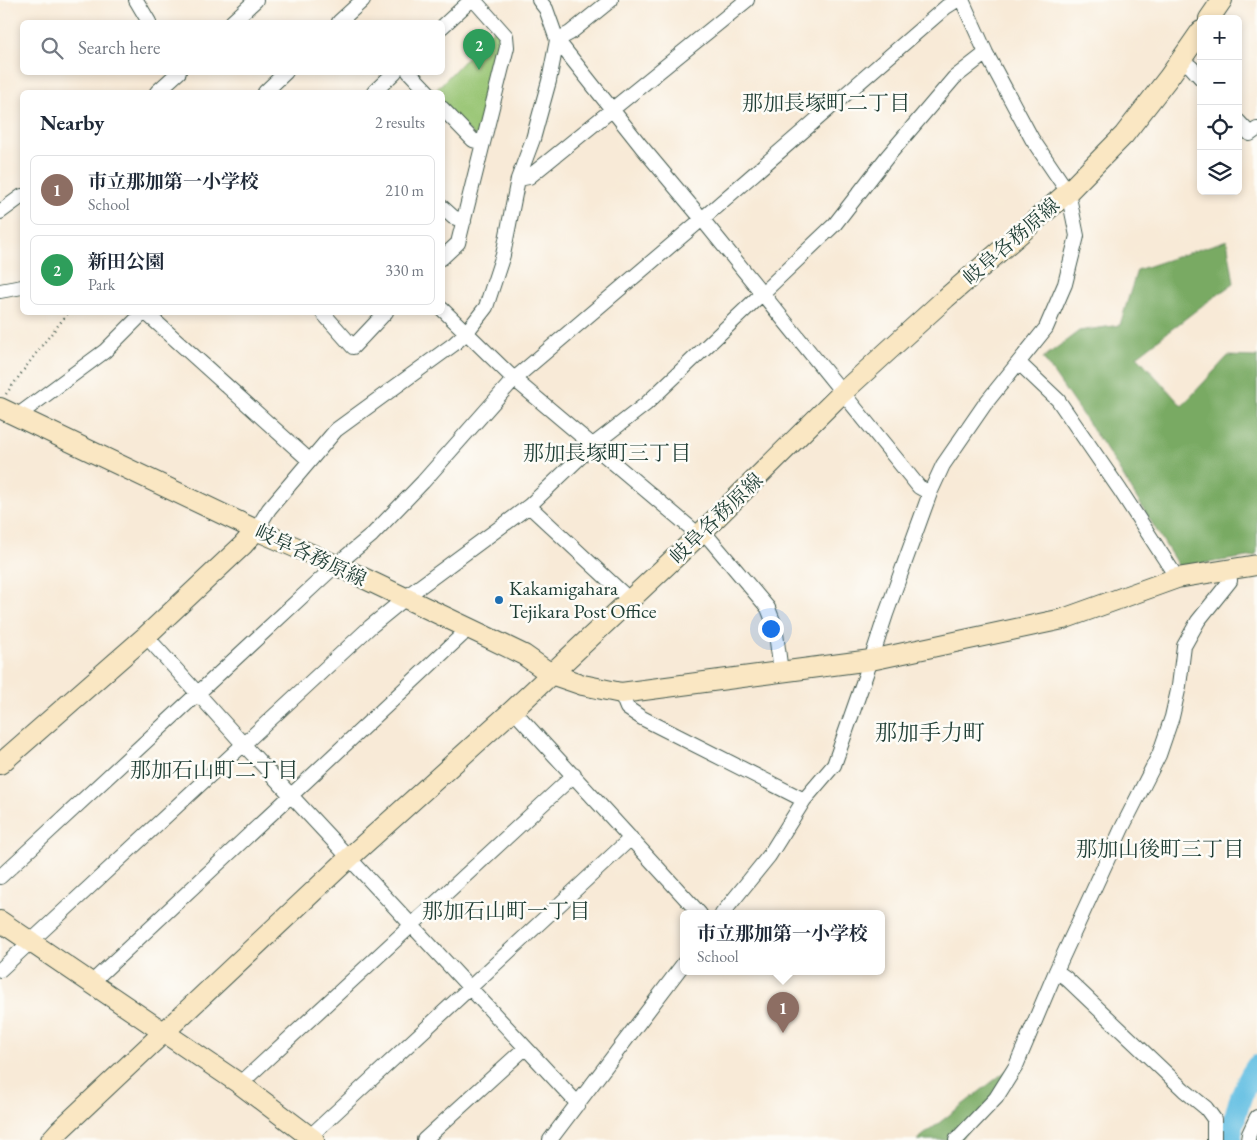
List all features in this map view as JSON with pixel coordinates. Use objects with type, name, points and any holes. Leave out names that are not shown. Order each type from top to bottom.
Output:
[{"type":"street","points":[[136,0],[148,20]]},
{"type":"street","points":[[234,20],[256,0]]},
{"type":"street","points":[[341,20],[363,0]]},
{"type":"street","points":[[445,24],[472,0],[506,36],[507,47],[458,243],[445,255]]},
{"type":"street","points":[[540,0],[546,9],[557,40],[612,110],[919,487],[930,493]]},
{"type":"street","points":[[557,40],[570,33],[611,0]]},
{"type":"street","points":[[518,180],[529,177],[747,0]]},
{"type":"street","points":[[0,877],[336,565],[372,535],[423,482],[514,379],[946,7],[957,0]]},
{"type":"street","points":[[725,910],[769,856],[804,800],[834,765],[886,614],[942,465],[984,404],[1046,328],[1066,284],[1076,236],[1068,192],[1032,139],[986,54],[962,0]]},
{"type":"street","points":[[1212,15],[1222,0]]},
{"type":"street","name":"岐阜各務原線","points":[[7,407],[256,530],[336,565],[524,654],[551,674],[701,533],[842,393],[946,298],[1068,192],[1124,135],[1197,37]]},
{"type":"street","points":[[0,764],[146,636],[243,545],[256,530],[269,509],[336,430],[466,333],[486,307],[503,255],[518,180],[536,131],[550,81],[557,40]]},
{"type":"street","points":[[0,970],[370,627],[404,598],[529,506],[594,445],[646,404],[761,292],[835,224],[887,157],[954,78],[986,54]]},
{"type":"street","points":[[1181,60],[1197,74]]},
{"type":"street","points":[[159,90],[176,75]]},
{"type":"street","points":[[267,90],[283,75]]},
{"type":"street","points":[[376,90],[392,75]]},
{"type":"street","points":[[412,75],[426,90]]},
{"type":"street","points":[[445,111],[472,140],[483,144]]},
{"type":"street","points":[[1242,125],[1250,134],[1257,129]]},
{"type":"street","points":[[0,212],[20,199]]},
{"type":"street","points":[[445,209],[453,217],[464,221]]},
{"type":"street","points":[[0,291],[20,287]]},
{"type":"street","points":[[445,312],[514,379],[701,533],[768,608],[775,626],[781,672]]},
{"type":"street","points":[[7,407],[105,351],[141,315]]},
{"type":"street","points":[[147,315],[309,460]]},
{"type":"street","points":[[325,315],[353,347],[383,315]]},
{"type":"street","points":[[1019,363],[1058,400],[1120,490],[1177,578]]},
{"type":"street","points":[[529,506],[630,600]]},
{"type":"street","points":[[51,1140],[350,857],[551,674],[583,685],[622,692],[871,660],[1063,619],[1177,578],[1257,565]]},
{"type":"street","points":[[956,1140],[996,1098],[1016,1066],[1056,971],[1122,828],[1159,755],[1172,717],[1179,686],[1184,646],[1198,620],[1230,581],[1229,570]]},
{"type":"street","points":[[92,982],[292,796],[461,636],[467,627]]},
{"type":"street","points":[[146,636],[244,745],[578,1104]]},
{"type":"street","points":[[622,692],[627,708],[642,718],[804,800]]},
{"type":"street","points":[[513,710],[696,910]]},
{"type":"street","points":[[240,1084],[574,776]]},
{"type":"street","points":[[0,921],[240,1084],[310,1139],[631,838]]},
{"type":"street","points":[[550,1140],[680,968]]},
{"type":"street","points":[[1056,971],[1184,1090],[1206,1108],[1214,1119],[1214,1140]]},
{"type":"street","points":[[424,1140],[526,1048]]},
{"type":"street","points":[[1248,1140],[1257,1117]]},
{"type":"path","points":[[7,407],[43,344],[67,315]]},
{"type":"green space","points":[[497,26],[506,36],[483,143],[445,110],[445,90],[436,90]]},
{"type":"green space","points":[[1227,240],[1234,283],[1137,356],[1182,406],[1228,356],[1255,357],[1257,355],[1257,552],[1255,556],[1179,567],[1112,458],[1043,358],[1079,331],[1120,325],[1137,270]]},
{"type":"green space","points":[[1028,1054],[960,1140],[917,1140]]},
{"type":"waterway","points":[[1230,1140],[1243,1092],[1257,1066]]},
{"type":"place","name":"新田公園","points":[[479,70]]},
{"type":"place","name":"Kakamigahara Tejikara Post Office","points":[[499,600]]},
{"type":"place","name":"市立那加第一小学校","points":[[783,1033]]},
{"type":"district","name":"那加長塚町二丁目","points":[[826,103]]},
{"type":"district","name":"那加長塚町三丁目","points":[[607,453]]},
{"type":"district","name":"那加手力町","points":[[930,732]]},
{"type":"district","name":"那加石山町二丁目","points":[[214,770]]},
{"type":"district","name":"那加山後町三丁目","points":[[1160,849]]},
{"type":"district","name":"那加石山町一丁目","points":[[506,911]]}]
